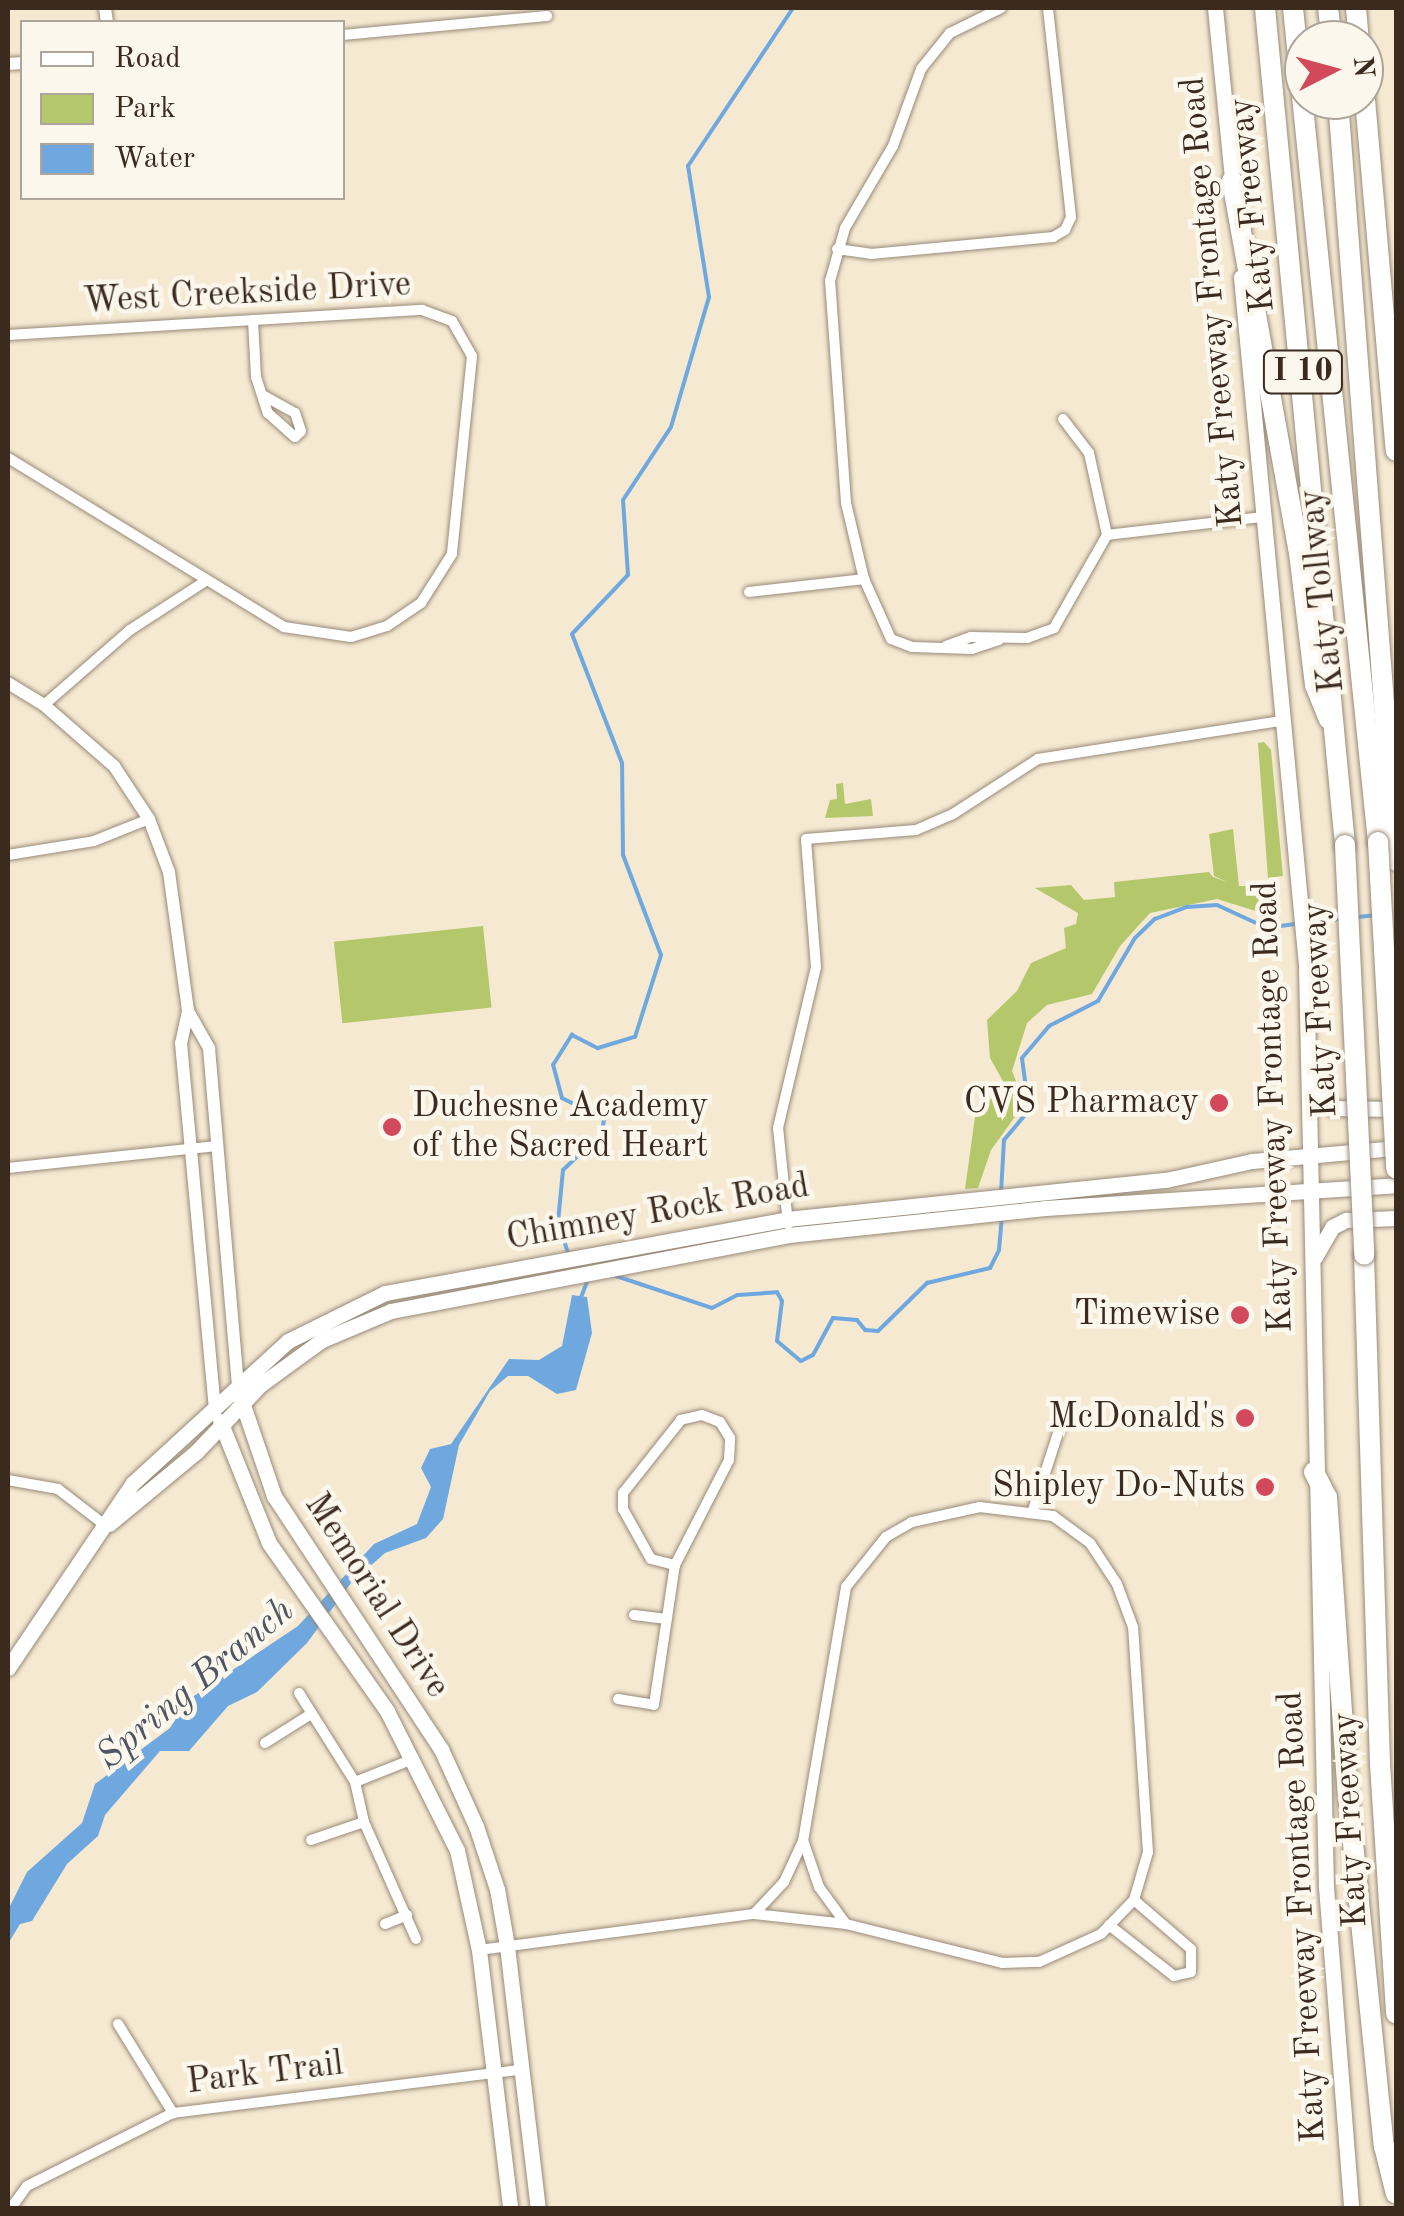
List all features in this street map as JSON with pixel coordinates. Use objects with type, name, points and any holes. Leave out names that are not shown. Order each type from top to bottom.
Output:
[{"type":"highway","name":"Katy Freeway","points":[[1265,8],[1337,737],[1364,1255],[1380,1764],[1396,2013]]},
{"type":"highway","name":"Katy Tollway","points":[[1292,8],[1387,841],[1396,861]]},
{"type":"highway","name":"Katy Tollway","points":[[1339,120],[1387,841],[1396,1169]]},
{"type":"highway","name":"I 10","points":[[1367,120],[1396,451]]},
{"type":"highway","points":[[1232,181],[1299,554],[1315,685],[1337,737]]},
{"type":"highway","points":[[1314,1472],[1327,1497],[1348,1794],[1384,2146],[1396,2194]]},
{"type":"main road","name":"Katy Freeway Frontage Road","points":[[1215,8],[1306,965],[1326,1887],[1351,2208]]},
{"type":"main road","points":[[1307,1068],[1331,1108],[1396,1109]]},
{"type":"main road","name":"Chimney Rock Road","points":[[8,1668],[133,1483],[288,1341],[384,1293],[440,1281],[536,1272],[788,1227],[1044,1199],[1139,1181],[1396,1148]]},
{"type":"main road","points":[[1139,1181],[1141,1200]]},
{"type":"main road","name":"Chimney Rock Road","points":[[1044,1199],[1309,1194],[1396,1185]]},
{"type":"main road","points":[[1311,1267],[1332,1227],[1396,1218]]},
{"type":"main road","name":"Chimney Rock Road","points":[[106,1526],[137,1506],[241,1404],[322,1340],[363,1320],[536,1272]]},
{"type":"main road","points":[[440,1281],[443,1298]]},
{"type":"main road","name":"Memorial Drive","points":[[238,1387],[274,1496],[313,1562],[441,1750],[498,1889],[538,2208]]},
{"type":"main road","name":"Memorial Drive","points":[[215,1408],[243,1488],[294,1586],[414,1759],[457,1850],[479,1950],[510,2208]]},
{"type":"street","points":[[1001,8],[950,33],[921,69],[893,146],[838,248],[830,281],[846,503],[864,578],[891,639],[972,649],[1054,628],[1107,534],[1089,453],[1063,419]]},
{"type":"street","points":[[838,248],[871,254],[1053,238],[1065,230],[1071,217],[1048,8]]},
{"type":"street","points":[[345,35],[548,16]]},
{"type":"street","name":"West Creekside Drive","points":[[8,335],[441,312],[461,330],[472,356],[452,554],[438,582],[406,615],[352,637],[306,634],[204,582]]},
{"type":"street","points":[[253,320],[263,395]]},
{"type":"street","points":[[8,458],[204,582],[130,630],[44,705]]},
{"type":"street","points":[[1107,534],[1262,517]]},
{"type":"street","points":[[749,592],[864,578]]},
{"type":"street","name":"Memorial Drive","points":[[8,684],[44,705],[92,743],[149,819],[169,872],[188,1010],[181,1043],[215,1408]]},
{"type":"street","points":[[788,1227],[778,1128],[816,967],[806,840],[916,830],[953,814],[1038,759],[1281,721]]},
{"type":"street","points":[[8,854],[94,841],[149,819]]},
{"type":"street","name":"Memorial Drive","points":[[188,1010],[209,1048],[238,1387]]},
{"type":"street","points":[[8,1168],[217,1146]]},
{"type":"street","points":[[618,1699],[654,1705],[676,1566],[729,1460],[730,1438],[720,1422],[702,1415],[681,1420],[623,1493],[633,1531],[650,1559],[676,1566]]},
{"type":"street","points":[[1033,1510],[1062,1421]]},
{"type":"street","points":[[8,1480],[58,1489],[106,1526]]},
{"type":"street","points":[[479,1950],[754,1914],[846,1924],[1002,1963],[1038,1962],[1073,1950],[1110,1926],[1134,1900],[1151,1814],[1133,1627],[1117,1584],[1090,1543],[1072,1526],[1033,1510],[942,1514],[899,1530],[865,1558],[846,1587],[836,1626],[803,1840],[784,1882],[754,1914]]},
{"type":"street","points":[[634,1615],[667,1619]]},
{"type":"street","points":[[299,1693],[355,1782],[364,1822],[416,1939]]},
{"type":"street","points":[[265,1743],[311,1714]]},
{"type":"street","points":[[355,1782],[414,1759]]},
{"type":"street","points":[[311,1840],[364,1822]]},
{"type":"street","points":[[803,1840],[819,1888],[846,1924]]},
{"type":"street","points":[[1110,1926],[1174,1976],[1191,1972],[1191,1949],[1134,1900]]},
{"type":"street","points":[[385,1924],[407,1915]]},
{"type":"street","points":[[118,2024],[172,2112]]},
{"type":"street","name":"Park Trail","points":[[11,2208],[27,2186],[172,2112],[520,2070]]},
{"type":"green space","points":[[1264,742],[1271,750],[1283,876],[1268,878],[1258,743]]},
{"type":"green space","points":[[843,783],[845,804],[871,799],[873,816],[825,818],[830,800],[837,799],[836,784]]},
{"type":"green space","points":[[1233,829],[1239,886],[1260,886],[1262,913],[1217,899],[1150,913],[1120,946],[1092,994],[1047,1005],[1027,1023],[1012,1071],[1025,1103],[991,1150],[978,1188],[965,1189],[975,1117],[1004,1083],[990,1058],[987,1020],[1017,991],[1031,963],[1066,948],[1064,928],[1076,924],[1078,913],[1035,888],[1071,885],[1084,900],[1115,897],[1114,882],[1209,872],[1213,877],[1227,882],[1214,876],[1209,834]]},
{"type":"green space","points":[[483,926],[492,1008],[342,1023],[334,942]]},
{"type":"water","points":[[572,1295],[587,1297],[592,1333],[576,1390],[557,1394],[528,1376],[508,1376],[490,1391],[459,1445],[443,1519],[426,1538],[385,1553],[351,1583],[307,1643],[257,1692],[228,1706],[189,1751],[160,1751],[105,1815],[98,1836],[67,1864],[32,1921],[20,1924],[8,1944],[8,1910],[27,1872],[82,1823],[95,1784],[170,1728],[188,1700],[298,1626],[374,1544],[417,1524],[431,1487],[421,1468],[430,1449],[451,1444],[509,1359],[539,1360],[562,1346]]},
{"type":"waterway","points":[[569,1256],[558,1222],[563,1170],[602,1133],[604,1119],[562,1098],[553,1065],[572,1035],[598,1048],[635,1037],[661,955],[623,855],[622,763],[572,634],[628,575],[623,500],[671,427],[709,297],[688,166],[793,8]]},
{"type":"waterway","name":"Spring Branch","points":[[1001,1193],[1004,1140],[1029,1110],[1022,1058],[1049,1026],[1098,1001],[1135,938],[1155,919],[1187,907],[1217,905],[1267,928],[1297,924]]},
{"type":"waterway","name":"Spring Branch","points":[[1357,917],[1377,915]]},
{"type":"waterway","name":"Spring Branch","points":[[1307,923],[1342,919]]},
{"type":"waterway","name":"Spring Branch","points":[[613,1275],[712,1308],[738,1295],[777,1292],[782,1301],[777,1341],[801,1361],[813,1355],[833,1318],[857,1320],[865,1330],[878,1331],[927,1283],[990,1268],[999,1250],[1002,1217]]},
{"type":"waterway","name":"Spring Branch","points":[[580,1300],[589,1277]]},
{"type":"place","name":"CVS Pharmacy","points":[[1219,1103]]},
{"type":"place","name":"Duchesne Academy of the Sacred Heart","points":[[392,1127]]},
{"type":"place","name":"Timewise","points":[[1240,1315]]},
{"type":"place","name":"McDonald's","points":[[1245,1418]]},
{"type":"place","name":"Shipley Do-Nuts","points":[[1265,1487]]}]
